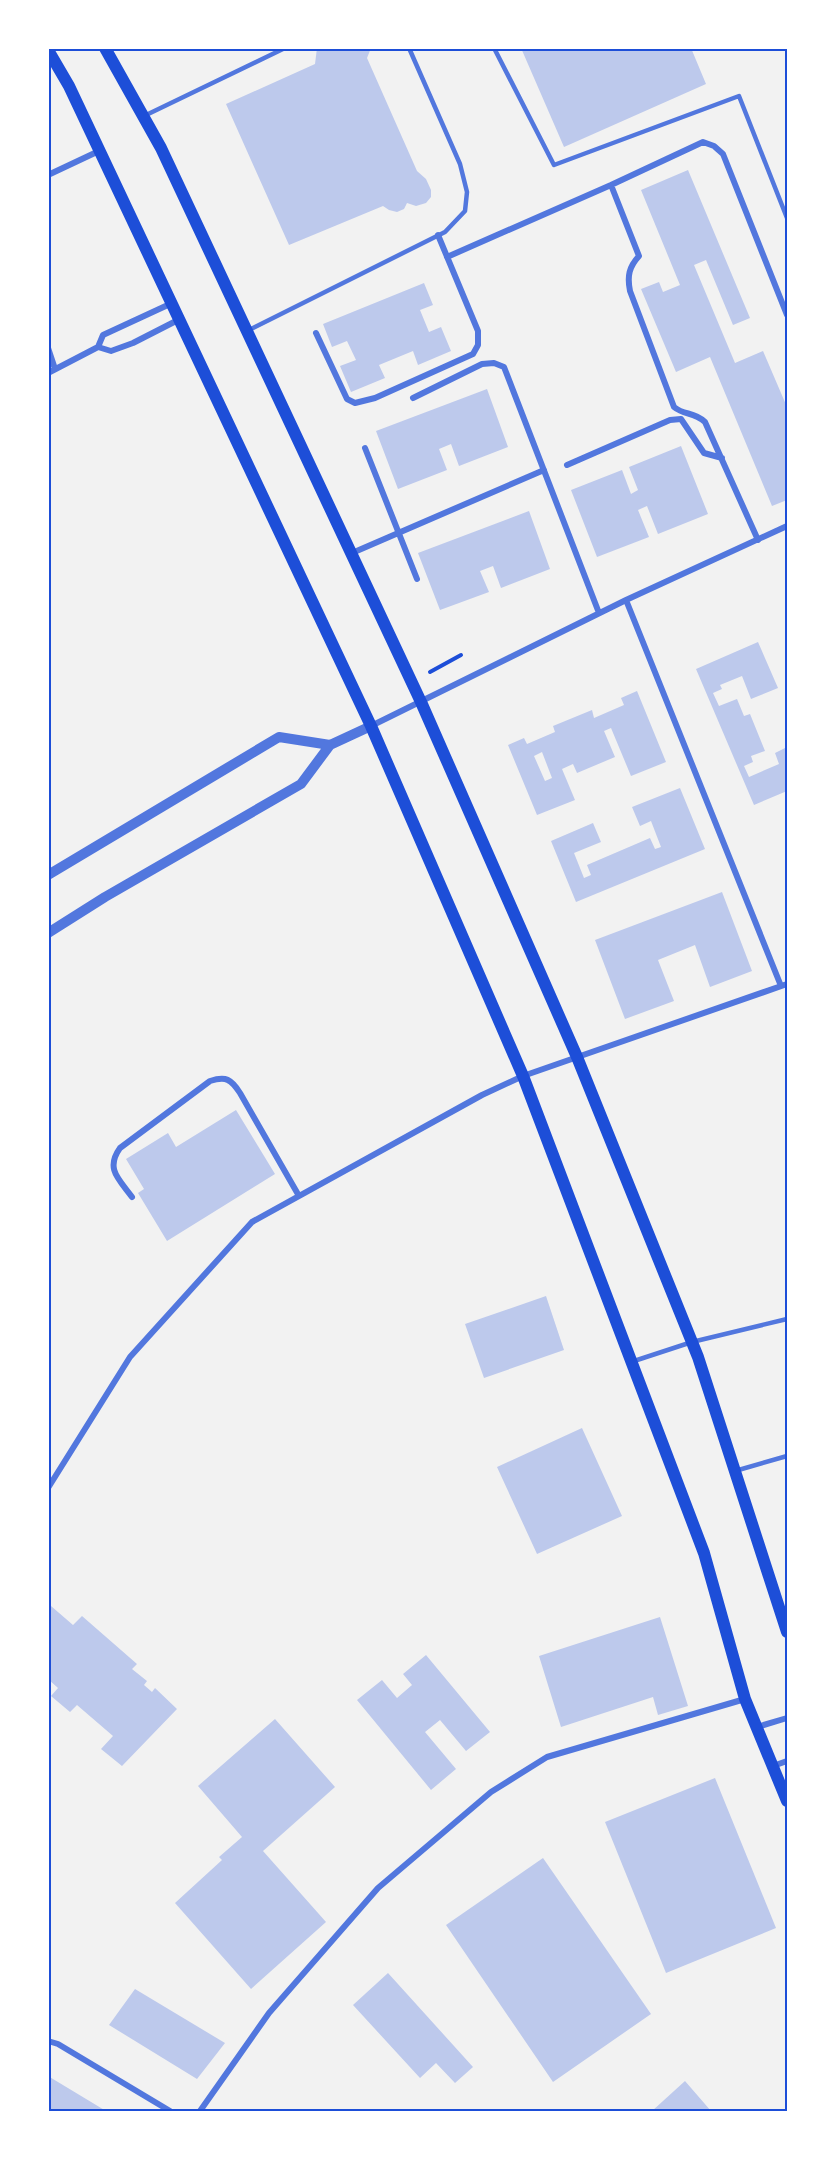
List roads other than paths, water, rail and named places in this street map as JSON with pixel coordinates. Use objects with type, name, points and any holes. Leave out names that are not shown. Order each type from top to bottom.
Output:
[{"type":"main road","points":[[105,48],[161,148],[421,702],[577,1057],[692,1342],[787,1632]]},
{"type":"main road","points":[[48,50],[69,86],[100,150],[178,321],[371,726],[523,1076],[704,1553],[745,1699],[787,1801]]},
{"type":"street","points":[[447,257],[611,186],[703,142],[714,146],[723,154],[787,315]]},
{"type":"street","points":[[48,175],[100,150]]},
{"type":"street","points":[[611,186],[639,256],[630,270],[628,280],[630,291],[674,407],[680,412],[696,414],[705,422],[758,540]]},
{"type":"street","points":[[316,333],[347,399],[355,403],[375,398],[473,354],[478,345],[478,331],[438,236]]},
{"type":"street","points":[[48,373],[98,347],[104,335],[171,304]]},
{"type":"street","points":[[98,347],[111,351],[178,321]]},
{"type":"street","points":[[48,348],[55,369]]},
{"type":"street","points":[[413,398],[482,364],[494,363],[504,367],[599,614]]},
{"type":"street","points":[[567,465],[670,420],[681,419],[704,453],[722,458]]},
{"type":"street","points":[[365,448],[417,579]]},
{"type":"street","points":[[351,553],[544,470]]},
{"type":"street","points":[[48,933],[105,897],[301,784],[330,745],[626,600],[787,526]]},
{"type":"street","points":[[48,1488],[130,1357],[252,1222],[482,1095],[523,1076],[784,985],[626,600]]},
{"type":"street","points":[[48,875],[279,737],[330,745]]},
{"type":"street","points":[[132,1197],[116,1175],[112,1165],[120,1148],[210,1081],[223,1077],[232,1080],[299,1196]]},
{"type":"street","points":[[200,2111],[269,2013],[378,1887],[491,1792],[548,1757],[745,1699]]},
{"type":"street","points":[[757,1727],[787,1718]]},
{"type":"street","points":[[773,1766],[787,1761]]},
{"type":"street","points":[[48,2041],[58,2044],[170,2111]]},
{"type":"lane","points":[[143,116],[285,48]]},
{"type":"lane","points":[[247,331],[438,236],[465,212],[467,192],[460,164],[409,48]]},
{"type":"lane","points":[[494,48],[554,165],[739,96],[787,218]]},
{"type":"lane","points":[[632,1362],[692,1342],[787,1319]]},
{"type":"lane","points":[[735,1471],[787,1456]]}]
